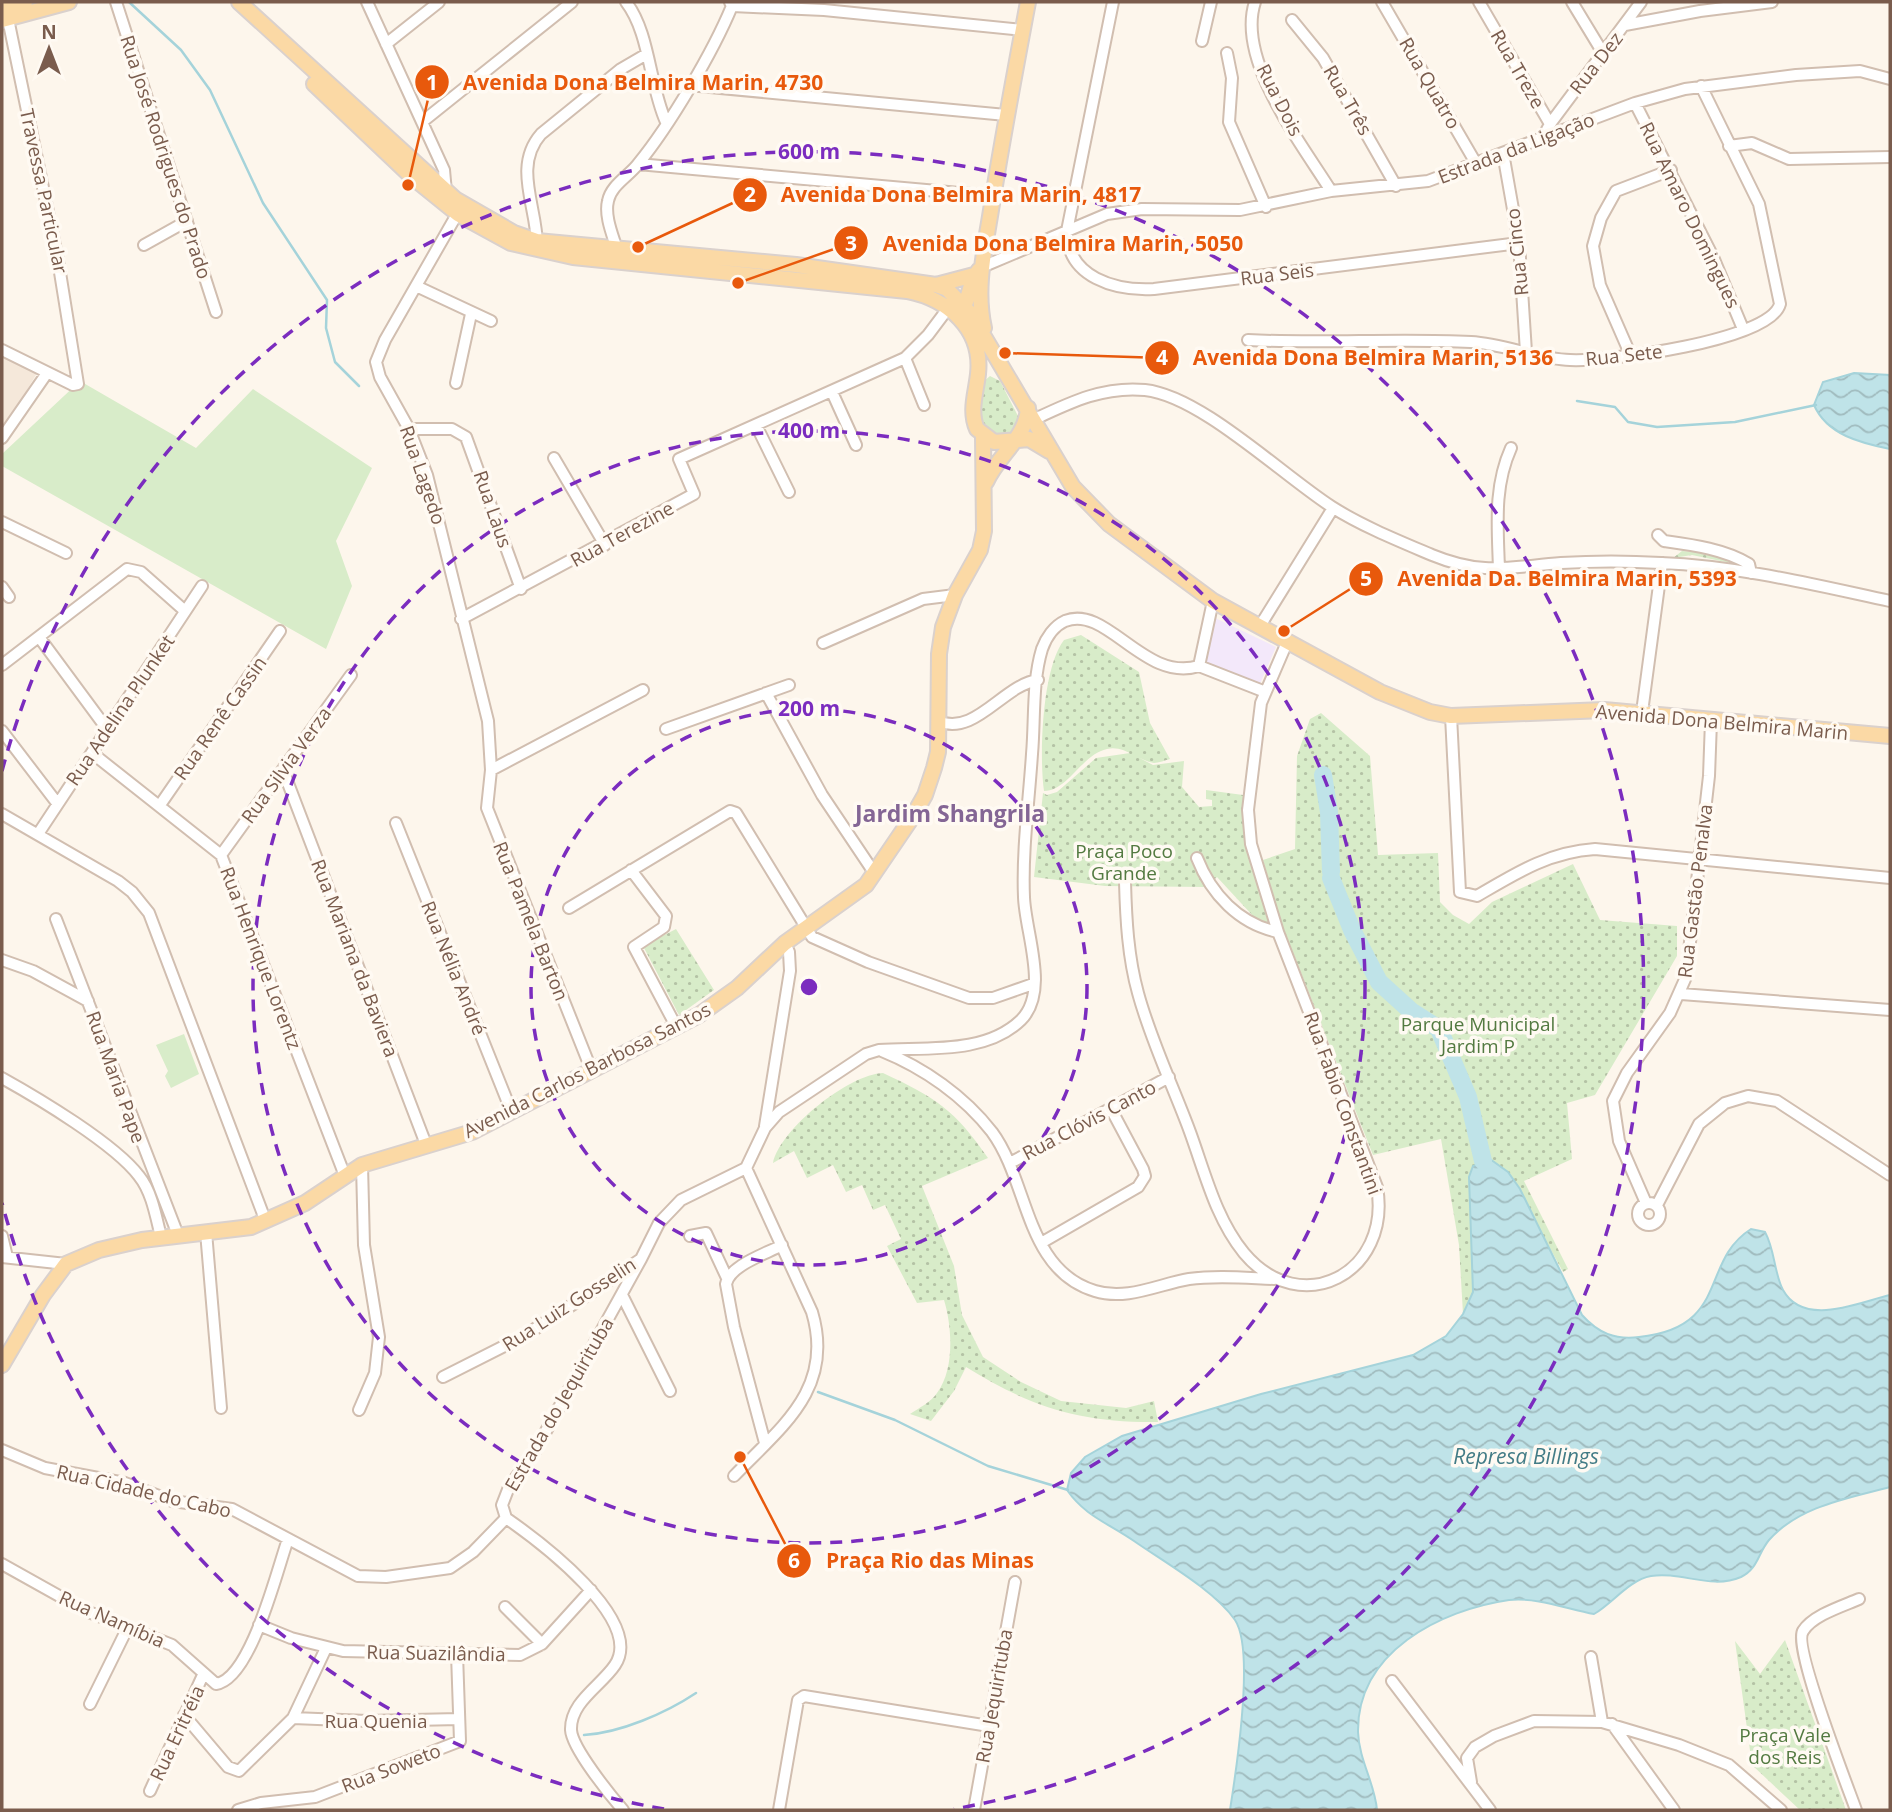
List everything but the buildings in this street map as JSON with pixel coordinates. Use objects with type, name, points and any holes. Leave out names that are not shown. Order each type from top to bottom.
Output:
[{"type":"main road","points":[[4,13],[25,2]]},
{"type":"main road","points":[[4,13],[69,2]]},
{"type":"main road","name":"Avenida Dona Belmira Marin","points":[[225,2],[411,176],[441,188]]},
{"type":"main road","name":"Avenida Dona Belmira Marin","points":[[239,2],[441,188],[460,209],[537,246],[907,291],[926,295],[957,310],[985,336],[1073,487],[1101,517],[1213,601],[1380,692],[1430,712],[1451,716],[1552,710],[1642,712],[1711,722],[1890,736]]},
{"type":"main road","points":[[985,336],[979,307],[978,271],[1028,2]]},
{"type":"main road","name":"Avenida Dona Belmira Marin","points":[[619,256],[796,265],[936,285],[947,289],[975,343],[978,376],[973,419],[983,436]]},
{"type":"main road","points":[[936,285],[978,271]]},
{"type":"main road","points":[[957,310],[978,271]]},
{"type":"main road","points":[[978,376],[992,368],[1007,373]]},
{"type":"main road","points":[[1013,440],[1022,433],[1031,414]]},
{"type":"main road","points":[[983,436],[999,443],[1034,440],[1053,455]]},
{"type":"main road","name":"Avenida Carlos Barbosa Santos","points":[[2,1366],[48,1286],[66,1264],[99,1250],[161,1237],[251,1227],[305,1203],[362,1166],[472,1132],[591,1069],[677,1028],[717,1003],[785,943],[853,896],[875,874],[925,795],[938,752],[939,654],[943,628],[955,595],[980,550],[985,483],[983,436]]},
{"type":"main road","name":"Avenida Carlos Barbosa Santos","points":[[985,483],[1013,440]]},
{"type":"street","name":"Rua José Rodrigues do Prado","points":[[116,2],[216,312]]},
{"type":"street","points":[[367,2],[444,170],[441,188]]},
{"type":"street","points":[[386,44],[439,2]]},
{"type":"street","points":[[422,122],[572,2]]},
{"type":"street","points":[[625,2],[638,20],[652,84],[666,122]]},
{"type":"street","points":[[1067,231],[1113,2]]},
{"type":"street","points":[[1202,41],[1211,2]]},
{"type":"street","name":"Rua Dois","points":[[1255,2],[1251,27],[1266,82],[1331,191]]},
{"type":"street","name":"Rua Quatro","points":[[1382,2],[1477,165]]},
{"type":"street","name":"Rua Treze","points":[[1479,2],[1550,124],[1544,137]]},
{"type":"street","points":[[1572,2],[1603,53]]},
{"type":"street","name":"Rua Dez","points":[[1550,124],[1641,2]]},
{"type":"street","points":[[1625,25],[1700,11],[1772,2]]},
{"type":"street","points":[[619,256],[607,202],[611,192],[638,164],[690,85],[731,4],[824,10],[1023,30]]},
{"type":"street","name":"Travessa Particular","points":[[4,13],[80,376],[76,386],[47,373]]},
{"type":"street","name":"Rua Três","points":[[1292,20],[1323,58],[1396,186]]},
{"type":"street","points":[[1227,53],[1232,78],[1229,122],[1266,207]]},
{"type":"street","points":[[537,246],[527,175],[533,144],[541,134],[601,84],[645,55]]},
{"type":"street","name":"Estrada da Ligação","points":[[978,271],[1107,214],[1125,211],[1216,212],[1266,207],[1331,191],[1428,181],[1477,165],[1635,103],[1701,86],[1860,71],[1890,79]]},
{"type":"street","points":[[690,85],[1006,115]]},
{"type":"street","points":[[1701,86],[1729,146],[1752,143],[1788,159],[1890,157]]},
{"type":"street","name":"Rua Amaro Domingues","points":[[1635,103],[1713,257],[1743,329]]},
{"type":"street","name":"Rua Sete","points":[[1248,340],[1474,342],[1573,361],[1683,348],[1743,329],[1772,316],[1780,304],[1759,204],[1729,146]]},
{"type":"street","name":"Rua Cinco","points":[[1503,153],[1519,243],[1527,352]]},
{"type":"street","points":[[638,164],[993,196]]},
{"type":"street","points":[[1631,356],[1600,285],[1593,246],[1601,218],[1616,191],[1671,170]]},
{"type":"street","name":"Rua Lagedo","points":[[460,209],[385,340],[376,362],[380,377],[408,429],[437,511],[461,619],[488,721],[491,770]]},
{"type":"street","points":[[144,245],[187,221]]},
{"type":"street","name":"Rua Seis","points":[[1067,231],[1069,252],[1085,272],[1098,281],[1133,290],[1519,243]]},
{"type":"street","points":[[416,286],[471,314],[491,321]]},
{"type":"street","name":"Rua Terezine","points":[[461,619],[605,545],[694,494],[679,459],[757,427],[905,358],[957,310]]},
{"type":"street","points":[[456,383],[471,314]]},
{"type":"street","points":[[2,350],[47,373],[2,438]]},
{"type":"street","points":[[905,358],[924,405]]},
{"type":"street","points":[[1031,414],[1091,394],[1121,390],[1148,390],[1172,397],[1203,412],[1333,508],[1432,555],[1479,569],[1499,571],[1560,563],[1662,563],[1751,573],[1890,601]]},
{"type":"street","points":[[832,392],[856,445]]},
{"type":"street","name":"Rua Laus","points":[[408,429],[432,427],[460,431],[469,443],[521,589]]},
{"type":"street","points":[[757,427],[789,492]]},
{"type":"street","points":[[1499,571],[1497,497],[1499,480],[1511,448]]},
{"type":"street","points":[[554,458],[605,545]]},
{"type":"street","points":[[1260,626],[1333,508]]},
{"type":"street","points":[[2,522],[66,553]]},
{"type":"street","points":[[1658,535],[1664,541],[1699,546],[1746,562],[1751,573]]},
{"type":"street","points":[[1642,712],[1662,563]]},
{"type":"street","points":[[2,665],[127,569],[141,572],[185,611]]},
{"type":"street","name":"Rua Adelina Plunket","points":[[38,834],[202,586]]},
{"type":"street","points":[[2,587],[9,597]]},
{"type":"street","points":[[822,643],[923,599],[955,595]]},
{"type":"street","points":[[1199,666],[1213,601]]},
{"type":"street","points":[[765,1129],[792,1102],[858,1058],[879,1050],[956,1046],[988,1040],[1014,1025],[1027,1013],[1033,1000],[1033,947],[1024,887],[1038,680],[1046,639],[1057,626],[1075,619],[1094,624],[1163,666],[1179,670],[1199,666],[1264,691]]},
{"type":"street","name":"Rua Renê Cassin","points":[[160,805],[280,631]]},
{"type":"street","points":[[39,637],[107,729]]},
{"type":"street","name":"Rua Fabio Constantini","points":[[879,1050],[933,1078],[959,1097],[991,1132],[1010,1163],[1041,1243],[1051,1260],[1073,1280],[1107,1294],[1137,1292],[1192,1279],[1275,1279],[1317,1283],[1338,1279],[1349,1273],[1372,1243],[1377,1229],[1379,1199],[1278,932],[1251,844],[1248,818],[1256,733],[1264,691],[1288,640]]},
{"type":"street","name":"Rua Silvia Verza","points":[[221,855],[351,675]]},
{"type":"street","points":[[938,721],[952,724],[966,722],[1018,687],[1038,680]]},
{"type":"street","points":[[666,729],[789,685]]},
{"type":"street","points":[[491,770],[642,690]]},
{"type":"street","points":[[766,693],[822,795],[875,874]]},
{"type":"street","points":[[1451,716],[1460,892],[1477,896],[1536,861],[1567,852],[1595,849],[1700,857],[1890,878]]},
{"type":"street","name":"Rua Gastão Penalva","points":[[1711,722],[1692,949],[1681,995],[1617,1089],[1613,1101],[1619,1141],[1651,1204],[1699,1124],[1725,1103],[1748,1096],[1777,1101],[1890,1175]]},
{"type":"street","points":[[2,731],[57,803]]},
{"type":"street","name":"Rua Henrique Lorentz","points":[[92,752],[221,855],[345,1176]]},
{"type":"street","name":"Rua Mariana da Baviera","points":[[284,770],[427,1147]]},
{"type":"street","name":"Rua Pamela Barton","points":[[491,770],[486,795],[491,821],[591,1069]]},
{"type":"street","points":[[569,908],[730,811],[736,813],[806,929],[812,937],[831,948],[969,999],[993,998],[1033,984]]},
{"type":"street","points":[[2,814],[118,881],[132,892],[149,913],[266,1222]]},
{"type":"street","name":"Rua Nélia André","points":[[397,823],[512,1113]]},
{"type":"street","points":[[1198,858],[1206,881],[1236,912],[1251,924],[1278,932]]},
{"type":"street","points":[[631,870],[666,916],[664,927],[634,947],[677,1028]]},
{"type":"street","points":[[1125,882],[1132,969],[1150,1030],[1219,1210],[1230,1232],[1245,1253],[1275,1279]]},
{"type":"street","name":"Rua Maria Pape","points":[[56,919],[178,1235]]},
{"type":"street","points":[[734,1476],[794,1415],[808,1390],[818,1357],[819,1337],[812,1312],[746,1168],[765,1129],[790,971],[789,952],[785,943]]},
{"type":"street","points":[[2,960],[33,971],[88,1001]]},
{"type":"street","points":[[1681,995],[1890,1010]]},
{"type":"street","name":"Rua Clóvis Canto","points":[[1010,1163],[1169,1077]]},
{"type":"street","points":[[2,1078],[75,1124],[139,1175],[151,1199],[161,1237]]},
{"type":"street","points":[[1041,1243],[1138,1187],[1143,1181],[1143,1170],[1111,1109]]},
{"type":"street","points":[[139,1175],[148,1163]]},
{"type":"street","points":[[359,1410],[374,1373],[379,1337],[364,1245],[362,1166]]},
{"type":"street","name":"Rua Luiz Gosselin","points":[[443,1377],[524,1336],[641,1259],[669,1210],[681,1200],[746,1168]]},
{"type":"street","points":[[206,1232],[221,1408]]},
{"type":"street","points":[[690,1236],[705,1232],[708,1234],[727,1278],[732,1315],[761,1446]]},
{"type":"street","points":[[2,1236],[4,1257],[66,1264]]},
{"type":"street","points":[[727,1278],[737,1269],[782,1245]]},
{"type":"street","name":"Estrada do Jequirituba","points":[[623,1810],[581,1752],[571,1731],[576,1710],[616,1664],[621,1652],[618,1629],[591,1590],[506,1518],[502,1506],[509,1487],[535,1451],[641,1259]]},
{"type":"street","points":[[622,1295],[670,1391]]},
{"type":"street","name":"Rua Cidade do Cabo","points":[[2,1450],[45,1468],[124,1483],[172,1501],[232,1509],[358,1576],[386,1577],[436,1571],[460,1563],[506,1518]]},
{"type":"street","points":[[203,1675],[216,1684],[231,1678],[246,1654],[288,1539]]},
{"type":"street","name":"Rua Namíbia","points":[[2,1564],[86,1611],[172,1645],[203,1675]]},
{"type":"street","name":"Rua Jequirituba","points":[[974,1810],[1015,1582]]},
{"type":"street","name":"Rua Suazilândia","points":[[258,1625],[326,1648],[520,1655],[542,1644],[591,1590]]},
{"type":"street","points":[[1856,1810],[1805,1665],[1801,1639],[1803,1630],[1812,1622],[1859,1599]]},
{"type":"street","points":[[505,1606],[542,1644]]},
{"type":"street","points":[[90,1704],[127,1629]]},
{"type":"street","points":[[184,1716],[235,1772],[244,1768],[293,1718],[326,1648]]},
{"type":"street","points":[[457,1654],[459,1719]]},
{"type":"street","points":[[1591,1657],[1607,1723],[1674,1810]]},
{"type":"street","name":"Rua Eritréia","points":[[150,1791],[203,1675]]},
{"type":"street","points":[[1392,1681],[1441,1750],[1471,1782],[1490,1810]]},
{"type":"street","points":[[779,1810],[798,1700],[804,1696],[989,1726]]},
{"type":"street","name":"Rua Quenia","points":[[293,1718],[367,1721],[459,1719]]},
{"type":"street","name":"Rua Soweto","points":[[239,1810],[261,1803],[315,1797],[460,1741],[459,1719]]},
{"type":"street","points":[[1471,1782],[1467,1763],[1470,1753],[1475,1747],[1507,1730],[1542,1720],[1607,1723],[1679,1745],[1729,1765],[1748,1778],[1781,1810]]},
{"type":"shaded area","points":[[2,345],[41,366],[2,433]]},
{"type":"shaded area","points":[[1213,617],[1276,647],[1259,686],[1200,665]]},
{"type":"green space","points":[[990,376],[1000,381],[1018,416],[1017,432],[998,441],[976,422],[983,382]]},
{"type":"green space","points":[[80,381],[196,448],[253,389],[372,468],[336,541],[352,586],[326,649],[2,466],[2,454]]},
{"type":"green space","points":[[1682,551],[1705,553],[1740,565],[1692,555],[1673,558]]},
{"type":"green space","points":[[1081,635],[1139,672],[1150,723],[1170,759],[1154,763],[1120,749],[1107,749],[1090,758],[1060,785],[1044,791],[1042,735],[1051,670],[1064,640]]},
{"type":"green space","name":"Parque Municipal Jardim P","points":[[1321,713],[1370,756],[1378,855],[1438,853],[1440,902],[1453,915],[1469,924],[1492,902],[1573,864],[1600,920],[1677,926],[1677,956],[1595,1095],[1567,1103],[1572,1159],[1524,1181],[1568,1269],[1563,1272],[1508,1172],[1469,1177],[1473,1292],[1463,1314],[1459,1245],[1441,1139],[1373,1155],[1279,917],[1263,860],[1295,849],[1297,756],[1310,719]]},
{"type":"green space","name":"Praça Poco Grande","points":[[1130,753],[1153,765],[1184,761],[1182,787],[1199,807],[1212,806],[1212,800],[1206,799],[1206,790],[1243,795],[1243,816],[1272,924],[1268,926],[1253,916],[1217,877],[1206,887],[1105,886],[1034,877],[1043,793],[1047,795],[1057,792],[1096,758]]},
{"type":"green space","points":[[676,929],[714,990],[679,1015],[643,946]]},
{"type":"green space","points":[[184,1034],[199,1074],[171,1088],[165,1076],[168,1071],[156,1045]]},
{"type":"green space","points":[[883,1073],[943,1106],[965,1128],[988,1158],[922,1186],[954,1266],[962,1315],[983,1357],[1021,1382],[1061,1401],[1126,1408],[1154,1401],[1158,1422],[1130,1422],[1080,1416],[1057,1410],[1012,1393],[966,1367],[954,1391],[931,1421],[910,1414],[934,1396],[947,1372],[950,1335],[944,1300],[917,1303],[887,1246],[901,1239],[885,1205],[873,1210],[862,1185],[846,1192],[833,1165],[807,1178],[794,1151],[773,1163],[778,1149],[788,1135],[818,1106],[852,1083]]},
{"type":"green space","name":"Praça Vale dos Reis","points":[[1785,1640],[1846,1810],[1800,1810],[1752,1765],[1735,1641],[1760,1674]]},
{"type":"water","points":[[1854,373],[1890,375],[1890,449],[1868,444],[1836,431],[1827,424],[1814,405],[1823,382]]},
{"type":"water","name":"Represa Billings","points":[[1490,1159],[1508,1172],[1520,1189],[1582,1315],[1608,1334],[1639,1337],[1668,1331],[1688,1321],[1710,1292],[1724,1258],[1735,1243],[1751,1229],[1765,1232],[1783,1290],[1792,1301],[1804,1308],[1818,1310],[1848,1307],[1890,1295],[1890,1487],[1825,1505],[1795,1519],[1769,1540],[1751,1570],[1741,1577],[1718,1582],[1651,1576],[1635,1582],[1594,1614],[1541,1602],[1509,1600],[1483,1605],[1431,1625],[1407,1640],[1387,1658],[1371,1679],[1361,1704],[1359,1742],[1377,1810],[1230,1810],[1244,1683],[1241,1635],[1235,1620],[1202,1587],[1081,1506],[1067,1490],[1071,1473],[1085,1457],[1122,1436],[1261,1394],[1413,1355],[1446,1336],[1463,1314],[1473,1292],[1469,1177],[1473,1166]]},
{"type":"waterway","points":[[129,2],[181,50],[210,90],[263,203],[327,300],[326,328],[335,362],[359,386]]},
{"type":"waterway","points":[[1577,401],[1615,407],[1628,422],[1657,427],[1735,422],[1816,405]]},
{"type":"waterway","points":[[1323,775],[1329,812],[1331,872]]},
{"type":"waterway","points":[[1331,878],[1352,930],[1379,982],[1411,1011],[1439,1029],[1468,1097],[1483,1161]]},
{"type":"waterway","points":[[818,1392],[895,1420],[988,1466],[1068,1490]]},
{"type":"waterway","points":[[584,1735],[642,1721],[696,1693]]},
{"type":"place","name":"Avenida Dona Belmira Marin, 4730","points":[[408,185]]},
{"type":"place","name":"Avenida Dona Belmira Marin, 4817","points":[[638,247]]},
{"type":"place","name":"Avenida Dona Belmira Marin, 5050","points":[[738,283]]},
{"type":"place","name":"Avenida Dona Belmira Marin, 5136","points":[[1005,353]]},
{"type":"place","name":"Avenida Da. Belmira Marin, 5393","points":[[1284,631]]},
{"type":"place","name":"Praça Rio das Minas","points":[[740,1457]]},
{"type":"district","name":"Jardim Shangrila","points":[[950,813]]}]
